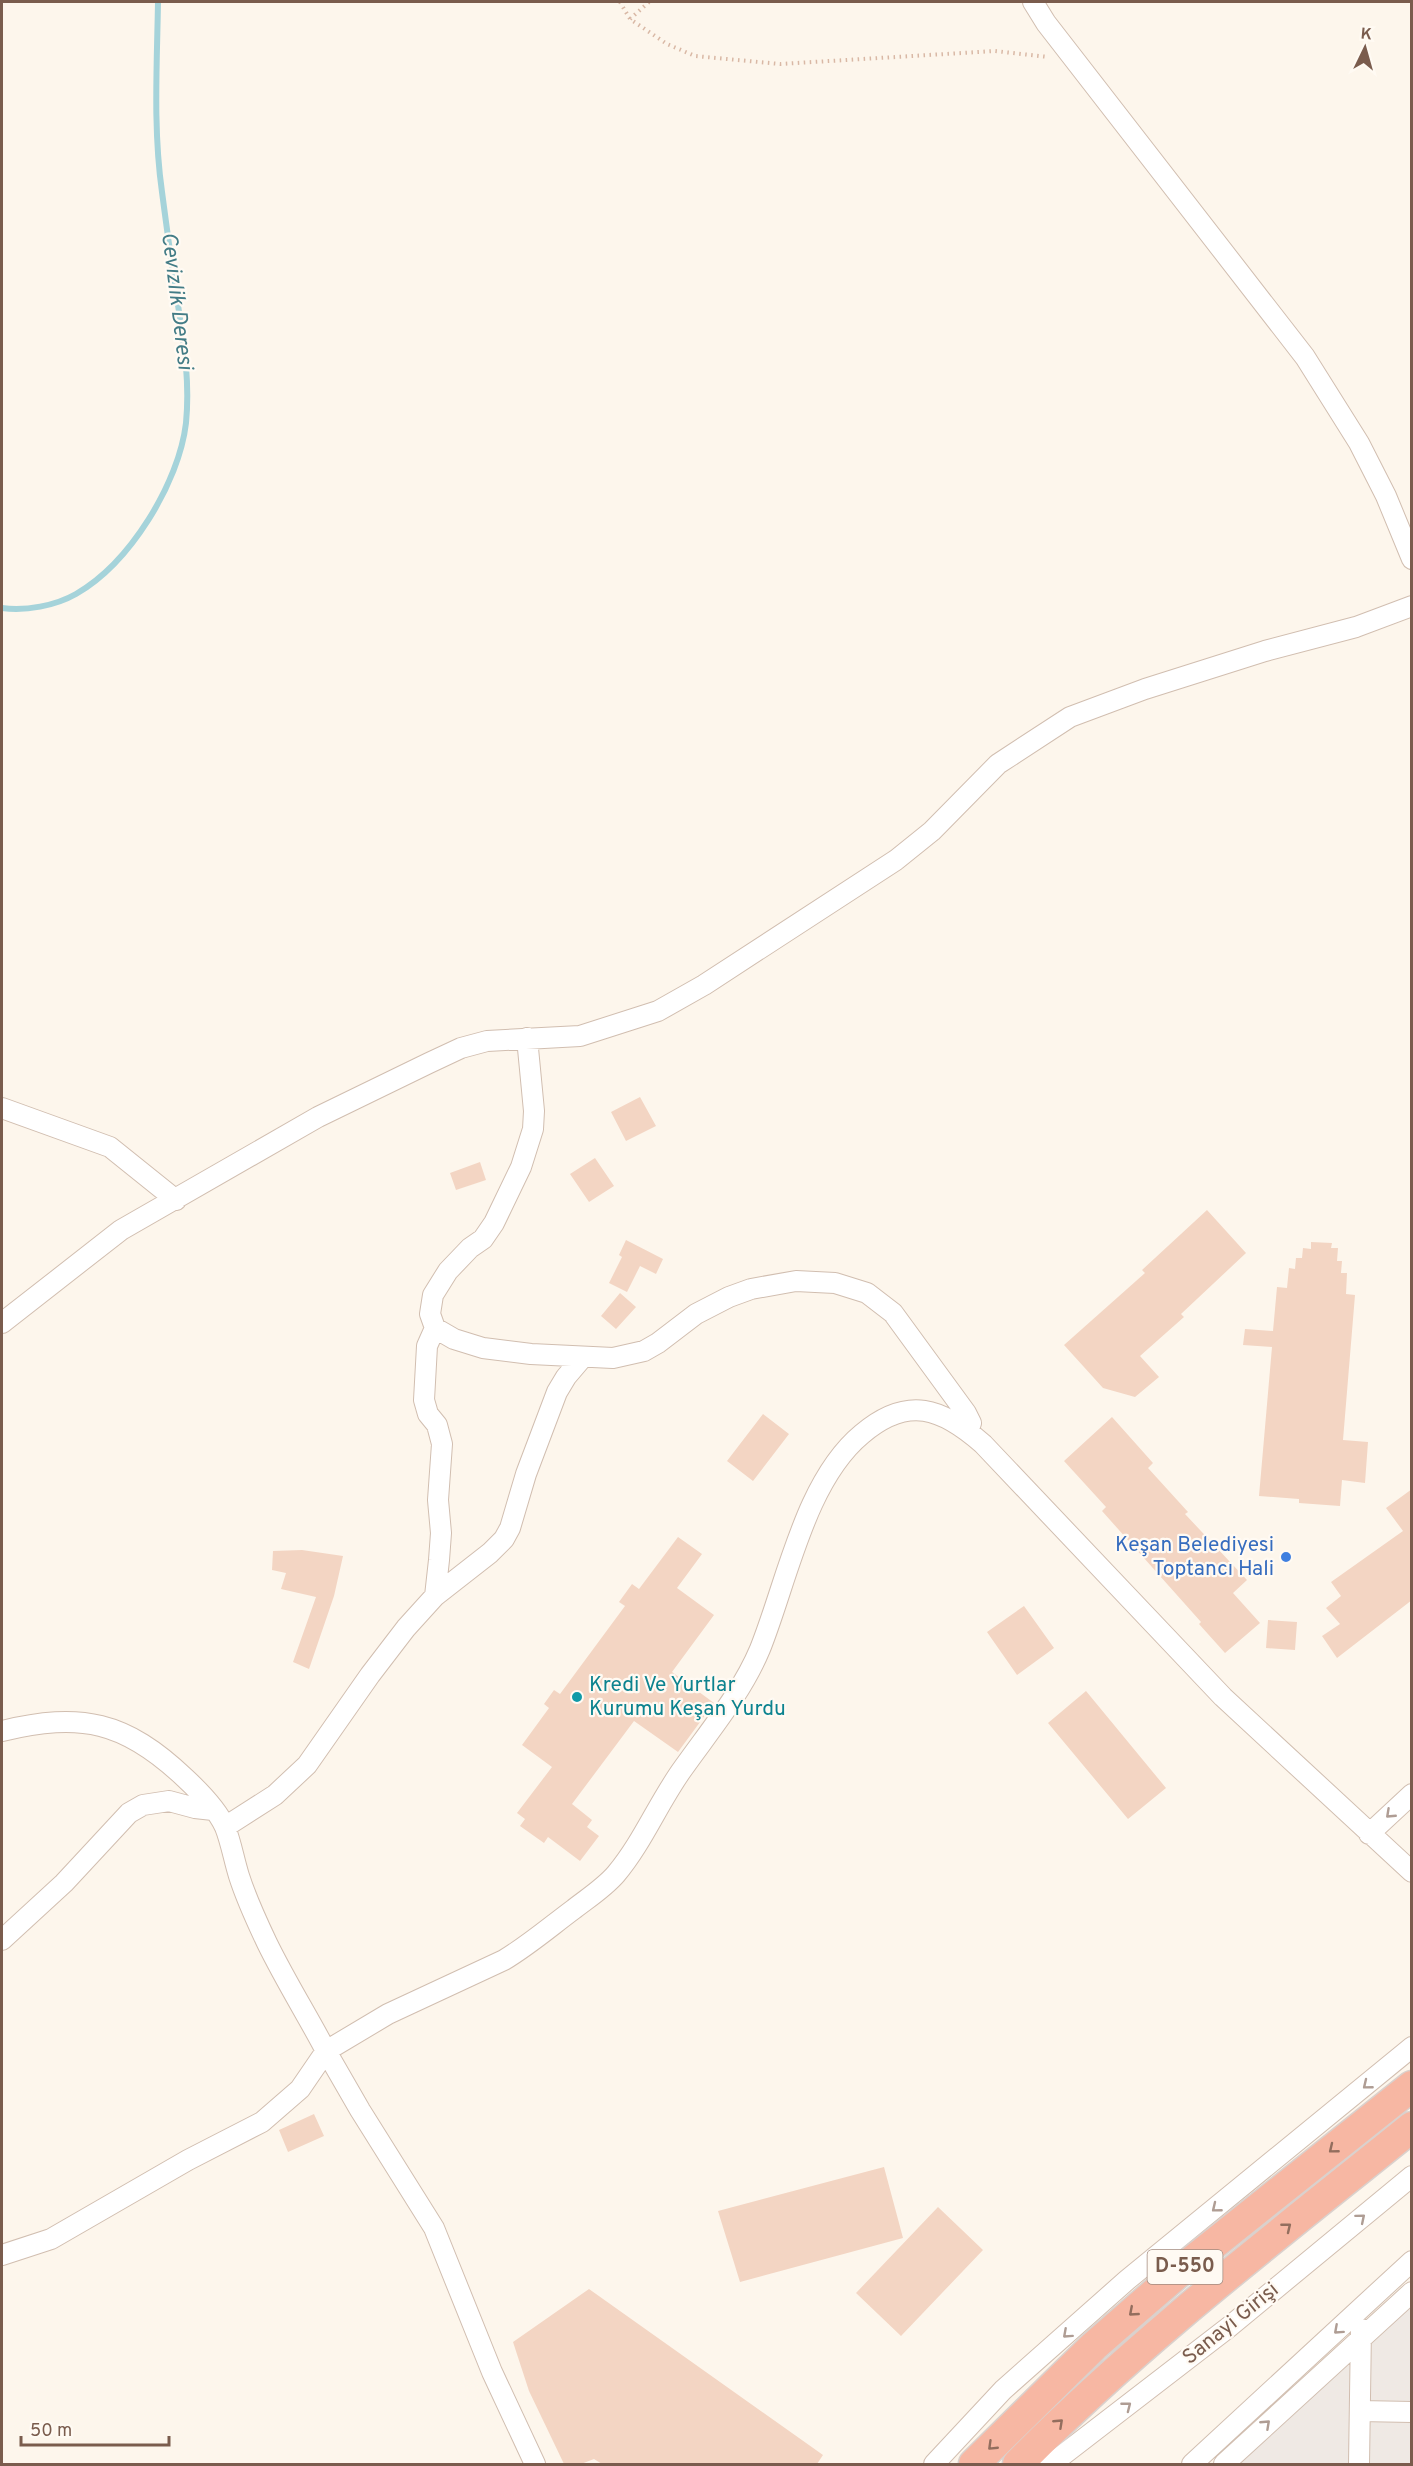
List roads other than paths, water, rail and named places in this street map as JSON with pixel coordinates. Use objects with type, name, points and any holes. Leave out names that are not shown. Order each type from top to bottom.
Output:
[{"type":"highway","name":"D-550","points":[[974,2464],[1094,2346],[1185,2266],[1412,2086]]},
{"type":"highway","name":"D-550","points":[[1018,2464],[1174,2318],[1412,2127]]},
{"type":"street","points":[[1033,2],[1046,23],[1077,60],[1305,357],[1359,443],[1386,496],[1412,559]]},
{"type":"street","points":[[2,1323],[121,1230],[318,1117],[429,1062],[473,1044],[527,1038],[572,1038],[658,1011],[704,985],[896,860],[932,831],[998,764],[1070,717],[1156,686],[1265,651],[1356,627],[1412,606]]},
{"type":"street","points":[[527,1038],[534,1111],[532,1129],[521,1167],[504,1207],[489,1231],[448,1271],[433,1295],[430,1314],[435,1328],[468,1345],[531,1354],[613,1358],[644,1351],[696,1314],[729,1297],[751,1289],[796,1281],[835,1283],[867,1293],[893,1312],[966,1413],[971,1423],[968,1431]]},
{"type":"street","points":[[2,1108],[110,1147],[176,1200]]},
{"type":"street","points":[[435,1328],[427,1346],[424,1400],[428,1414],[437,1425],[442,1444],[438,1500],[441,1533],[440,1560],[435,1596]]},
{"type":"street","points":[[225,1827],[275,1795],[307,1765],[387,1651],[435,1596],[490,1553],[504,1539],[510,1528],[526,1474],[557,1392],[566,1377],[584,1357]]},
{"type":"street","points":[[2,2256],[51,2240],[188,2160],[262,2122],[300,2089],[326,2051],[388,2014],[513,1954],[615,1875],[635,1848],[671,1785],[748,1674],[763,1640],[780,1587],[808,1517],[824,1484],[846,1451],[872,1426],[903,1412],[924,1411],[941,1414],[968,1431],[1040,1502],[1223,1697],[1412,1872]]},
{"type":"street","points":[[2,1731],[37,1723],[65,1721],[94,1724],[121,1732],[162,1756],[197,1790],[213,1810],[225,1827],[239,1878],[267,1943],[360,2110],[434,2228],[492,2372],[535,2464]]},
{"type":"street","points":[[1369,1834],[1412,1794]]},
{"type":"street","points":[[2,1940],[64,1883],[129,1814],[143,1805],[169,1801],[213,1810]]},
{"type":"street","points":[[934,2464],[1003,2390],[1127,2280],[1412,2047]]},
{"type":"street","name":"Sanayi Girişi","points":[[1046,2464],[1059,2458],[1229,2327],[1412,2176]]},
{"type":"street","points":[[1192,2464],[1412,2261]]},
{"type":"street","points":[[1224,2464],[1412,2292]]},
{"type":"street","points":[[1359,2464],[1361,2309]]},
{"type":"street","points":[[1360,2411],[1412,2412]]},
{"type":"waterway","name":"Cevizlik Deresi","points":[[2,608],[40,607],[68,598],[96,580],[115,563],[149,519],[173,471],[181,446],[186,423],[187,378],[157,145],[158,2]]},
{"type":"place","name":"Keşan Belediyesi Toptancı Hali","points":[[1286,1557]]},
{"type":"place","name":"Kredi Ve Yurtlar Kurumu Keşan Yurdu","points":[[577,1697]]}]
